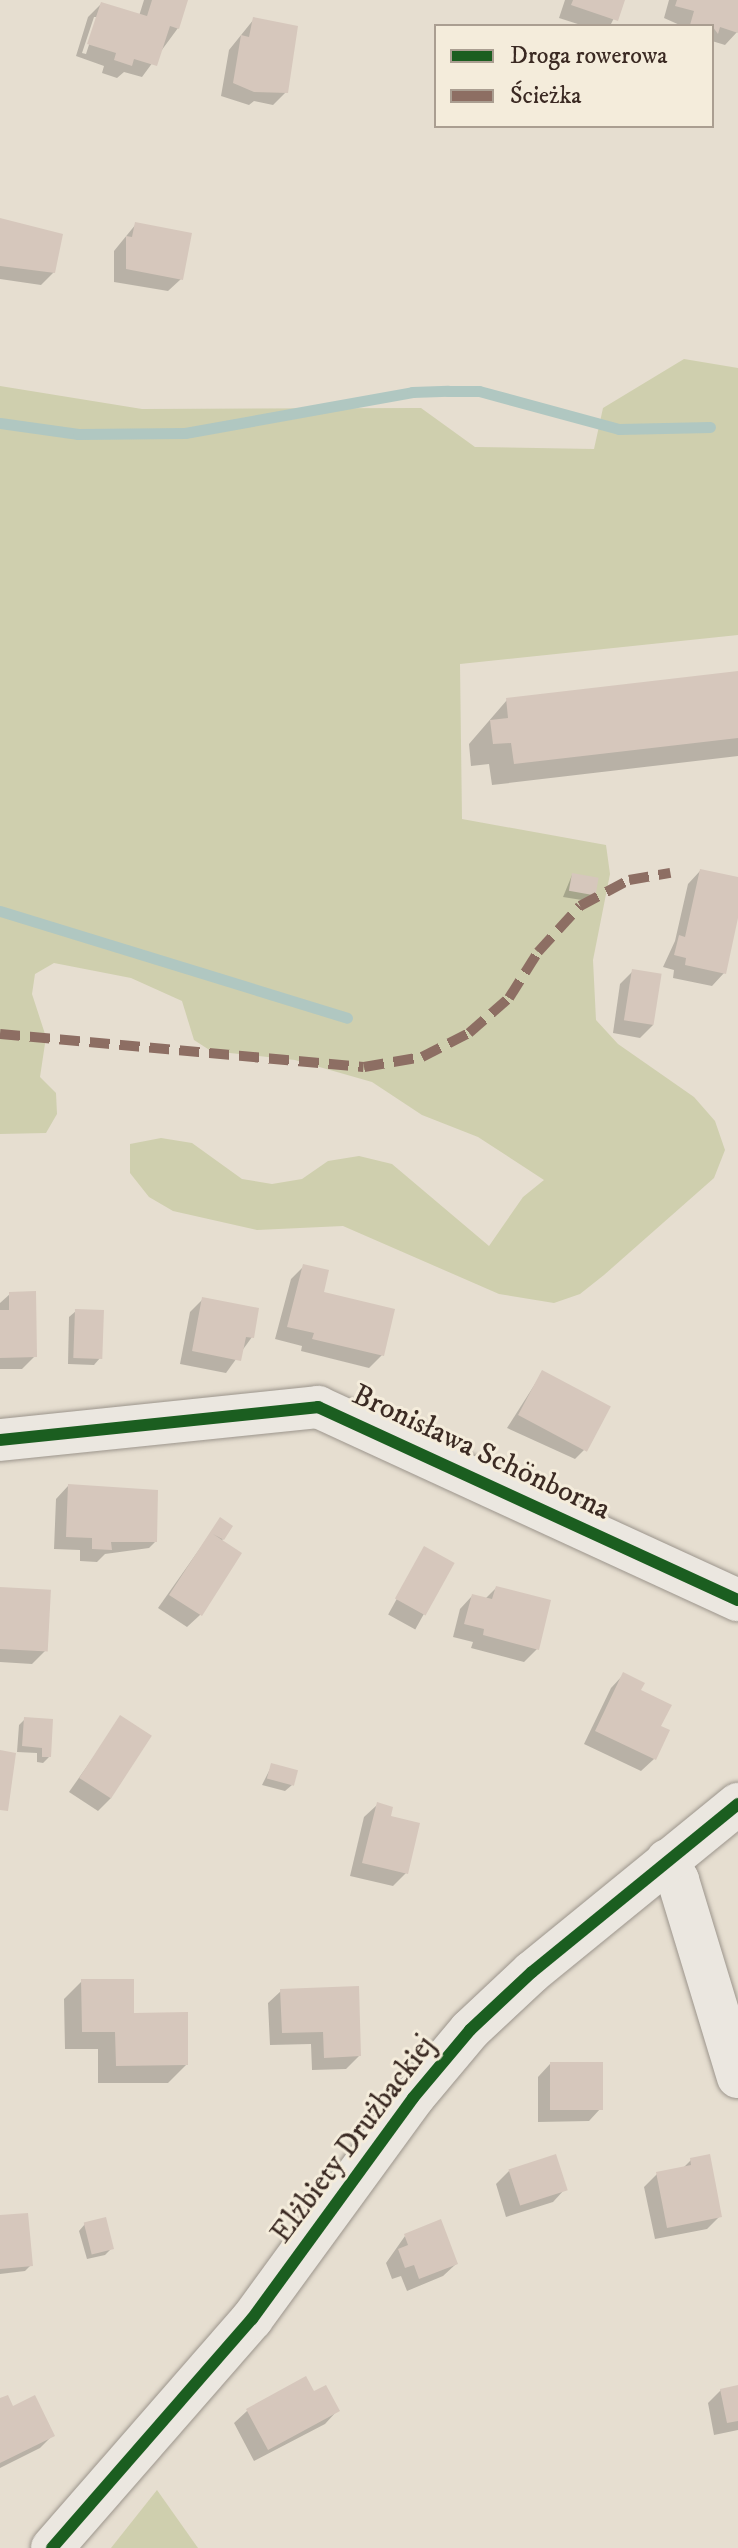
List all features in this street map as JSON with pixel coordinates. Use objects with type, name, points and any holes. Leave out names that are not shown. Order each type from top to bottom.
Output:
[{"type":"street","name":"Bronisława Schönborna","points":[[0,1440],[318,1407],[738,1600]]},
{"type":"street","name":"Elżbiety Drużbackiej","points":[[52,2548],[252,2319],[461,2040],[532,1972],[738,1804]]},
{"type":"street","points":[[667,1860],[678,1880],[738,2077]]},
{"type":"green space","points":[[684,359],[738,368],[738,635],[460,664],[462,819],[606,845],[610,874],[593,960],[596,1020],[618,1044],[694,1097],[715,1121],[725,1150],[714,1178],[580,1294],[554,1303],[499,1294],[343,1226],[257,1230],[173,1211],[149,1197],[130,1173],[130,1144],[161,1138],[192,1143],[242,1179],[272,1184],[302,1179],[328,1161],[359,1156],[392,1164],[489,1246],[523,1197],[544,1180],[478,1137],[422,1115],[372,1082],[295,1060],[211,1051],[194,1040],[182,1001],[131,978],[54,963],[35,974],[32,994],[46,1037],[40,1077],[56,1093],[57,1114],[46,1133],[0,1134],[0,386],[142,409],[421,408],[475,447],[594,449],[603,408]]},
{"type":"green space","points":[[157,2490],[198,2548],[111,2548]]},
{"type":"building","points":[[152,0],[188,0],[179,29],[170,26],[157,66],[134,59],[132,66],[114,60],[116,53],[87,44],[101,2],[147,16]]},
{"type":"building","points":[[573,0],[625,0],[618,21],[571,5]]},
{"type":"building","points":[[677,0],[738,0],[738,33],[720,27],[718,34],[714,24],[690,24],[694,11],[675,6]]},
{"type":"building","points":[[253,17],[298,26],[288,93],[254,92],[233,83],[241,35],[249,37]]},
{"type":"building","points":[[0,218],[63,234],[55,273],[0,266]]},
{"type":"building","points":[[135,222],[192,233],[183,280],[126,269],[126,236],[132,237]]},
{"type":"building","points":[[738,671],[738,738],[514,764],[511,743],[493,744],[490,720],[508,718],[506,698]]},
{"type":"building","points":[[700,869],[738,877],[738,918],[726,974],[685,965],[686,958],[674,955],[679,935],[685,937]]},
{"type":"building","points":[[572,873],[599,878],[595,895],[569,891]]},
{"type":"building","points":[[632,969],[662,974],[653,1025],[624,1020]]},
{"type":"building","points":[[303,1264],[329,1270],[324,1292],[395,1309],[384,1356],[312,1339],[314,1333],[287,1327]]},
{"type":"building","points":[[36,1291],[37,1357],[0,1358],[0,1310],[9,1310],[9,1292]]},
{"type":"building","points":[[202,1297],[259,1308],[254,1338],[246,1337],[241,1361],[192,1351]]},
{"type":"building","points":[[75,1309],[104,1310],[102,1359],[73,1358]]},
{"type":"building","points":[[542,1370],[611,1407],[587,1452],[518,1415]]},
{"type":"building","points":[[68,1484],[158,1490],[157,1542],[111,1542],[112,1550],[92,1549],[92,1538],[66,1537]]},
{"type":"building","points":[[220,1517],[233,1526],[224,1540],[213,1534],[242,1553],[202,1616],[169,1595]]},
{"type":"building","points":[[424,1546],[455,1563],[426,1615],[395,1598]]},
{"type":"building","points":[[496,1586],[551,1600],[539,1650],[483,1635],[484,1629],[464,1624],[472,1594],[492,1599]]},
{"type":"building","points":[[0,1587],[51,1590],[48,1652],[0,1649]]},
{"type":"building","points":[[623,1672],[645,1683],[641,1690],[672,1705],[661,1726],[670,1730],[656,1760],[595,1731]]},
{"type":"building","points":[[120,1715],[152,1736],[111,1799],[79,1778]]},
{"type":"building","points":[[24,1717],[53,1719],[51,1757],[42,1757],[42,1748],[22,1746]]},
{"type":"building","points":[[0,1750],[16,1753],[8,1811],[0,1810]]},
{"type":"building","points":[[271,1763],[298,1770],[294,1786],[267,1778]]},
{"type":"building","points":[[377,1802],[393,1807],[391,1816],[420,1823],[408,1874],[362,1863]]},
{"type":"building","points":[[81,1979],[134,1979],[134,2013],[188,2012],[188,2065],[116,2066],[115,2032],[82,2032]]},
{"type":"building","points":[[359,1986],[361,2056],[324,2058],[323,2032],[282,2033],[280,1989]]},
{"type":"building","points":[[550,2062],[603,2062],[603,2110],[550,2110]]},
{"type":"building","points":[[556,2154],[568,2190],[520,2206],[508,2169]]},
{"type":"building","points":[[710,2154],[722,2217],[667,2228],[656,2172],[691,2165],[690,2158]]},
{"type":"building","points":[[28,2213],[33,2266],[0,2269],[0,2215]]},
{"type":"building","points":[[106,2217],[114,2249],[92,2255],[84,2223]]},
{"type":"building","points":[[441,2219],[458,2264],[419,2279],[414,2265],[405,2268],[398,2249],[408,2245],[404,2234]]},
{"type":"building","points":[[306,2376],[314,2391],[326,2385],[340,2411],[268,2450],[246,2409]]},
{"type":"building","points":[[738,2385],[738,2421],[727,2423],[720,2389]]},
{"type":"building","points":[[8,2395],[13,2406],[35,2395],[55,2436],[0,2463],[0,2398]]},
{"type":"waterway","points":[[0,423],[78,434],[185,433],[412,392],[479,391],[619,429],[710,427]]},
{"type":"waterway","points":[[0,911],[347,1018]]},
{"type":"marked path","points":[[0,1034],[364,1067],[422,1057],[469,1033],[509,998],[538,952],[580,906],[629,880],[670,873]]},
{"type":"cycle path","points":[[0,1440],[318,1407],[738,1600]]},
{"type":"cycle path","points":[[52,2548],[252,2319],[413,2098],[470,2030],[532,1972],[738,1804]]}]
